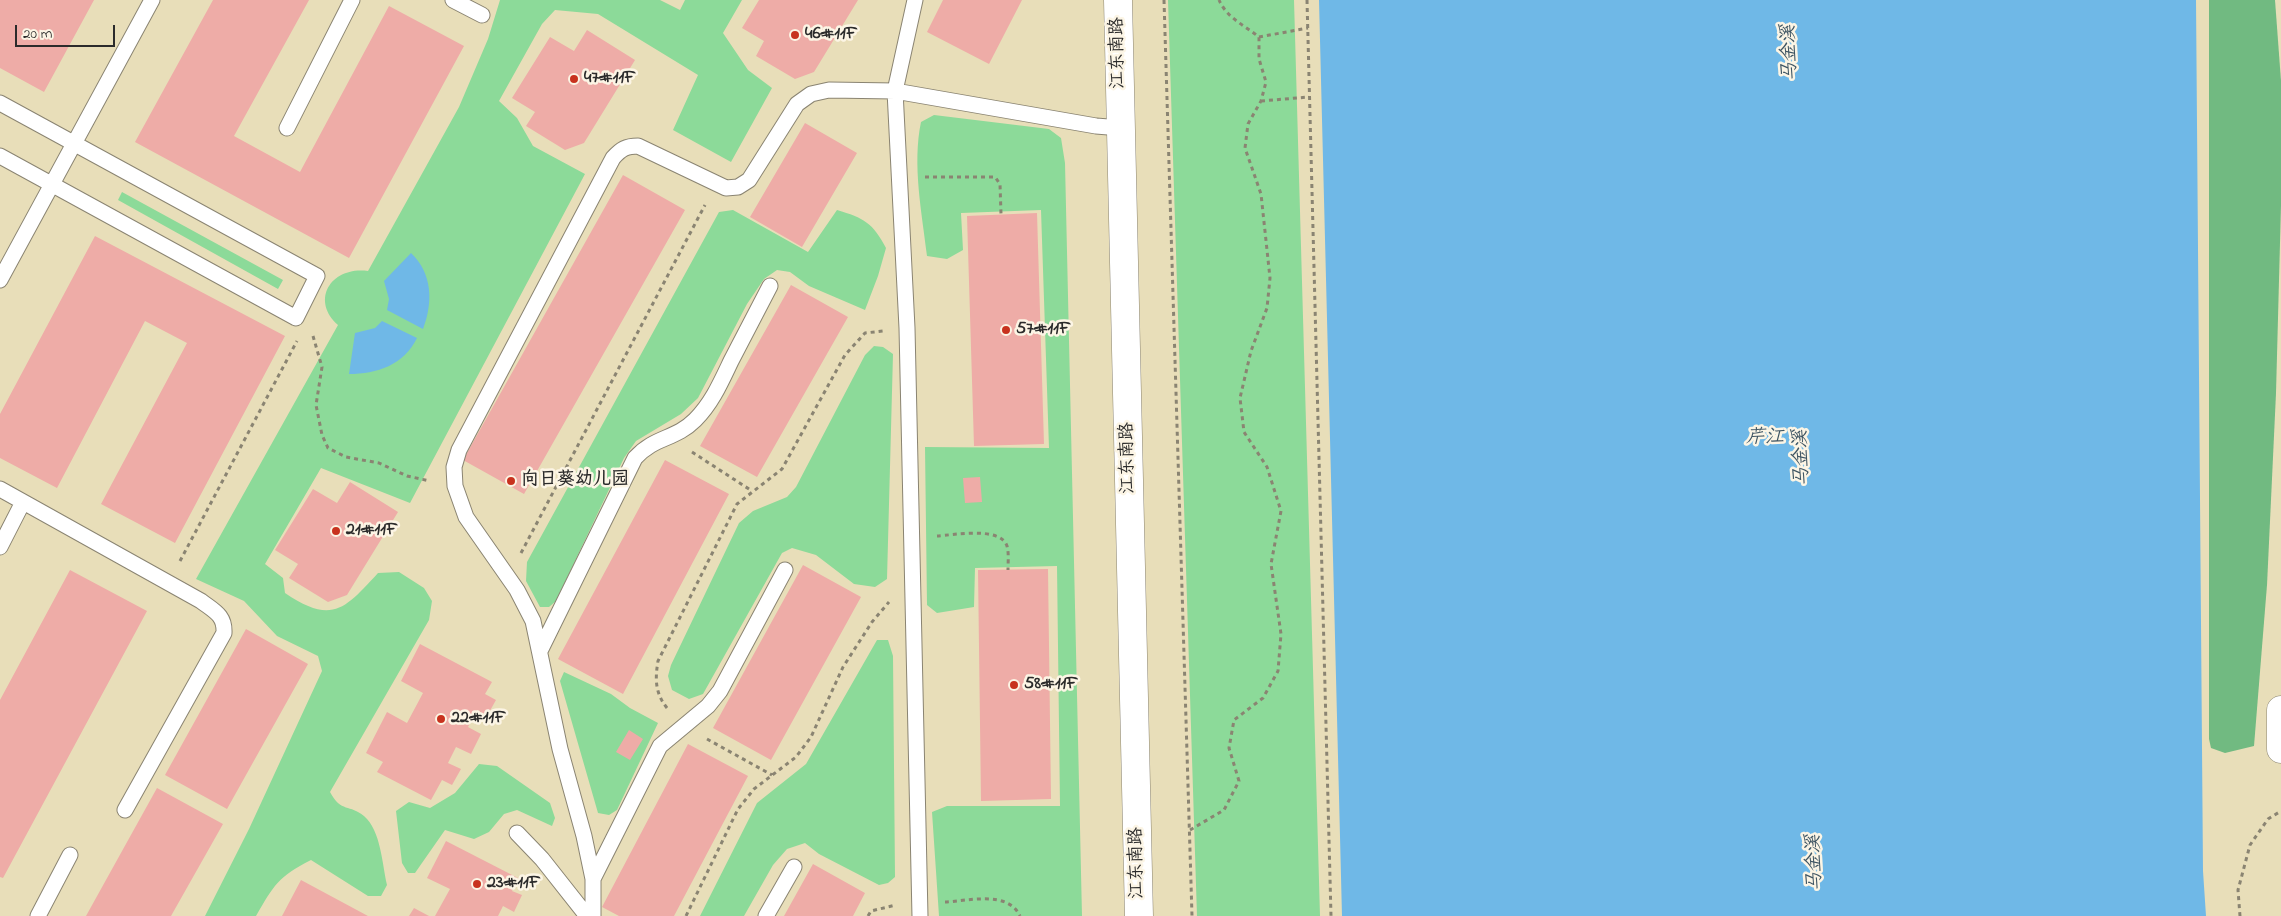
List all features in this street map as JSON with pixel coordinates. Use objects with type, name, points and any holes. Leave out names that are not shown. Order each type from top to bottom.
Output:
[{"type":"street","name":"江东南路","points":[[1118,0],[1139,916]]},
{"type":"street","points":[[2281,710],[2281,749]]},
{"type":"lane","points":[[0,280],[152,0]]},
{"type":"lane","points":[[287,128],[352,0]]},
{"type":"lane","points":[[453,0],[482,15]]},
{"type":"lane","points":[[915,0],[895,91],[907,328],[920,909]]},
{"type":"lane","points":[[593,916],[591,902],[593,879],[584,836],[560,750],[533,621],[509,579],[466,517],[455,486],[454,467],[459,450],[613,158],[620,150],[628,146],[638,146],[726,188],[738,187],[749,180],[797,104],[811,94],[829,90],[895,91],[1096,126],[1121,128]]},
{"type":"lane","points":[[0,103],[317,276],[296,318],[0,156]]},
{"type":"lane","points":[[540,651],[635,458],[644,448],[655,441],[670,438],[696,419],[712,399],[770,286]]},
{"type":"lane","points":[[0,489],[220,614],[224,623],[224,634],[125,810]]},
{"type":"lane","points":[[0,547],[24,502]]},
{"type":"lane","points":[[593,879],[660,746],[708,706],[720,691],[785,570]]},
{"type":"lane","points":[[517,833],[542,858],[587,916]]},
{"type":"lane","points":[[38,916],[70,855]]},
{"type":"lane","points":[[766,916],[794,867]]},
{"type":"path","points":[[1164,0],[1192,916]]},
{"type":"path","points":[[1190,830],[1224,810],[1239,781],[1230,748],[1234,720],[1263,698],[1278,671],[1281,634],[1271,564],[1281,511],[1267,467],[1244,432],[1240,398],[1251,351],[1267,308],[1270,278],[1261,194],[1245,148],[1248,124],[1262,102],[1266,82],[1259,59],[1258,37],[1244,25],[1233,19],[1219,0]]},
{"type":"path","points":[[1307,0],[1331,916]]},
{"type":"path","points":[[1258,37],[1308,28]]},
{"type":"path","points":[[1262,102],[1309,97]]},
{"type":"path","points":[[899,177],[995,177],[1000,184],[1001,214]]},
{"type":"path","points":[[509,579],[531,531],[716,183]]},
{"type":"path","points":[[296,318],[308,326],[322,367],[316,405],[322,435],[328,448],[346,457],[378,463],[407,476],[455,486]]},
{"type":"path","points":[[168,583],[297,341],[296,318]]},
{"type":"path","points":[[772,775],[682,727],[659,699],[655,681],[658,661],[737,504],[782,469],[845,355],[865,333],[907,328]]},
{"type":"path","points":[[670,438],[752,491]]},
{"type":"path","points":[[912,537],[991,533],[1001,537],[1007,546],[1008,570]]},
{"type":"path","points":[[686,916],[738,809],[754,789],[796,756],[811,737],[843,668],[884,605],[893,598],[913,597]]},
{"type":"path","points":[[2240,916],[2238,890],[2250,845],[2268,819],[2281,811]]},
{"type":"path","points":[[920,909],[1000,900],[1014,906],[1020,916]]},
{"type":"green space","points":[[500,0],[660,0],[680,10],[685,0],[742,0],[723,33],[748,70],[772,88],[731,162],[673,130],[698,75],[598,14],[555,10],[542,24],[499,101],[517,118],[533,146],[585,174],[410,503],[321,468],[265,564],[283,578],[285,593],[301,603],[315,608],[326,610],[346,604],[378,573],[399,572],[424,588],[432,601],[429,620],[330,792],[334,799],[342,806],[359,812],[370,822],[380,848],[387,885],[381,896],[368,896],[311,860],[291,872],[278,883],[256,916],[205,916],[249,829],[322,671],[318,656],[277,636],[244,601],[196,579],[338,325],[330,315],[326,305],[325,296],[329,287],[335,279],[344,274],[355,271],[368,271],[459,107],[488,39]]},
{"type":"green space","points":[[1168,0],[1294,0],[1320,916],[1197,916]]},
{"type":"green space","points":[[2209,0],[2275,0],[2281,81],[2281,205],[2276,393],[2267,585],[2254,746],[2225,753],[2211,748],[2209,739]]},
{"type":"green space","points":[[934,115],[1049,129],[1061,138],[1065,163],[1082,916],[939,916],[932,812],[947,806],[1060,806],[1057,566],[975,568],[974,607],[937,613],[927,605],[925,447],[1049,448],[1041,210],[961,213],[963,250],[947,259],[927,256],[917,155],[921,122]]},
{"type":"green space","points":[[122,192],[283,280],[278,289],[118,200]]},
{"type":"green space","points":[[733,210],[808,252],[837,210],[867,223],[877,233],[886,248],[865,310],[809,286],[790,272],[777,270],[764,279],[747,304],[698,398],[681,414],[636,441],[624,458],[556,601],[549,607],[540,607],[526,581],[527,562],[719,212]]},
{"type":"green space","points":[[874,346],[883,347],[893,354],[887,579],[875,587],[854,584],[816,555],[792,548],[782,553],[703,694],[689,699],[672,690],[668,676],[671,665],[739,523],[753,511],[787,497],[796,487],[865,355]]},
{"type":"green space","points":[[877,640],[888,640],[893,656],[895,877],[888,883],[879,885],[819,854],[805,843],[787,849],[773,865],[744,916],[700,916],[757,803],[806,764]]},
{"type":"green space","points":[[564,672],[611,694],[630,708],[658,723],[617,810],[609,815],[598,813],[560,681]]},
{"type":"green space","points":[[479,764],[497,766],[550,803],[555,818],[552,826],[517,810],[504,814],[489,832],[474,839],[445,830],[415,873],[408,873],[402,863],[396,811],[409,802],[430,808],[455,793]]},
{"type":"water","name":"芹江","points":[[1319,0],[2196,0],[2203,871],[2206,916],[1342,916]]},
{"type":"water","points":[[411,253],[424,270],[429,289],[428,309],[423,329],[387,310],[389,299],[384,281]]},
{"type":"water","points":[[382,321],[417,338],[405,355],[389,366],[370,372],[349,374],[355,333],[375,328]]},
{"type":"building","points":[[0,0],[94,0],[44,92],[0,68]]},
{"type":"building","points":[[213,0],[309,0],[234,136],[300,172],[389,6],[464,46],[349,258],[135,142]]},
{"type":"building","name":"46#11F","points":[[759,0],[858,0],[814,72],[795,79],[756,56],[764,41],[742,28]]},
{"type":"building","points":[[943,0],[1022,0],[989,64],[927,32]]},
{"type":"building","name":"47#11F","points":[[587,30],[635,60],[584,143],[565,150],[526,126],[535,112],[512,98],[550,37],[574,51]]},
{"type":"building","points":[[805,123],[857,153],[802,247],[750,217]]},
{"type":"building","points":[[623,175],[685,210],[524,494],[463,460]]},
{"type":"building","name":"57#11F","points":[[1037,213],[1044,444],[974,446],[967,216]]},
{"type":"building","points":[[95,236],[285,336],[175,543],[101,504],[187,343],[145,321],[57,488],[0,458],[0,414]]},
{"type":"building","points":[[791,285],[848,317],[757,477],[700,446]]},
{"type":"building","points":[[665,460],[729,494],[623,694],[558,659]]},
{"type":"building","points":[[980,477],[982,502],[965,503],[963,478]]},
{"type":"building","name":"21#11F","points":[[350,482],[398,512],[347,595],[328,602],[289,578],[298,564],[275,550],[313,489],[337,503]]},
{"type":"building","points":[[803,565],[861,597],[771,760],[713,728]]},
{"type":"building","name":"58#11F","points":[[1048,569],[1051,799],[981,801],[978,570]]},
{"type":"building","points":[[70,570],[147,611],[3,878],[0,877],[0,700]]},
{"type":"building","points":[[246,629],[308,664],[227,809],[165,775]]},
{"type":"building","name":"22#11F","points":[[420,644],[492,682],[485,694],[496,700],[487,716],[477,710],[468,727],[481,734],[471,754],[456,747],[448,763],[461,769],[452,785],[442,780],[431,800],[377,772],[383,762],[366,753],[387,712],[407,723],[423,693],[401,681]]},
{"type":"building","points":[[629,730],[643,739],[630,760],[616,752]]},
{"type":"building","points":[[688,744],[748,776],[674,916],[619,916],[602,907]]},
{"type":"building","points":[[157,788],[223,824],[171,916],[86,916]]},
{"type":"building","name":"23#11F","points":[[446,841],[518,878],[512,891],[522,895],[514,912],[503,906],[498,916],[435,916],[450,889],[427,878]]},
{"type":"building","points":[[813,864],[865,893],[853,916],[784,916]]},
{"type":"building","points":[[301,880],[368,916],[282,916]]},
{"type":"building","points":[[414,908],[429,916],[409,916]]},
{"type":"place","name":"46#11F","points":[[795,35]]},
{"type":"place","name":"47#11F","points":[[574,79]]},
{"type":"place","name":"57#11F","points":[[1006,330]]},
{"type":"place","name":"向日葵幼儿园","points":[[511,481]]},
{"type":"place","name":"21#11F","points":[[336,531]]},
{"type":"place","name":"58#11F","points":[[1014,685]]},
{"type":"place","name":"22#11F","points":[[441,719]]},
{"type":"place","name":"23#11F","points":[[477,884]]},
{"type":"water label","name":"马金溪","points":[[1791,53]]},
{"type":"water label","name":"马金溪","points":[[1803,458]]},
{"type":"water label","name":"马金溪","points":[[1816,863]]}]
